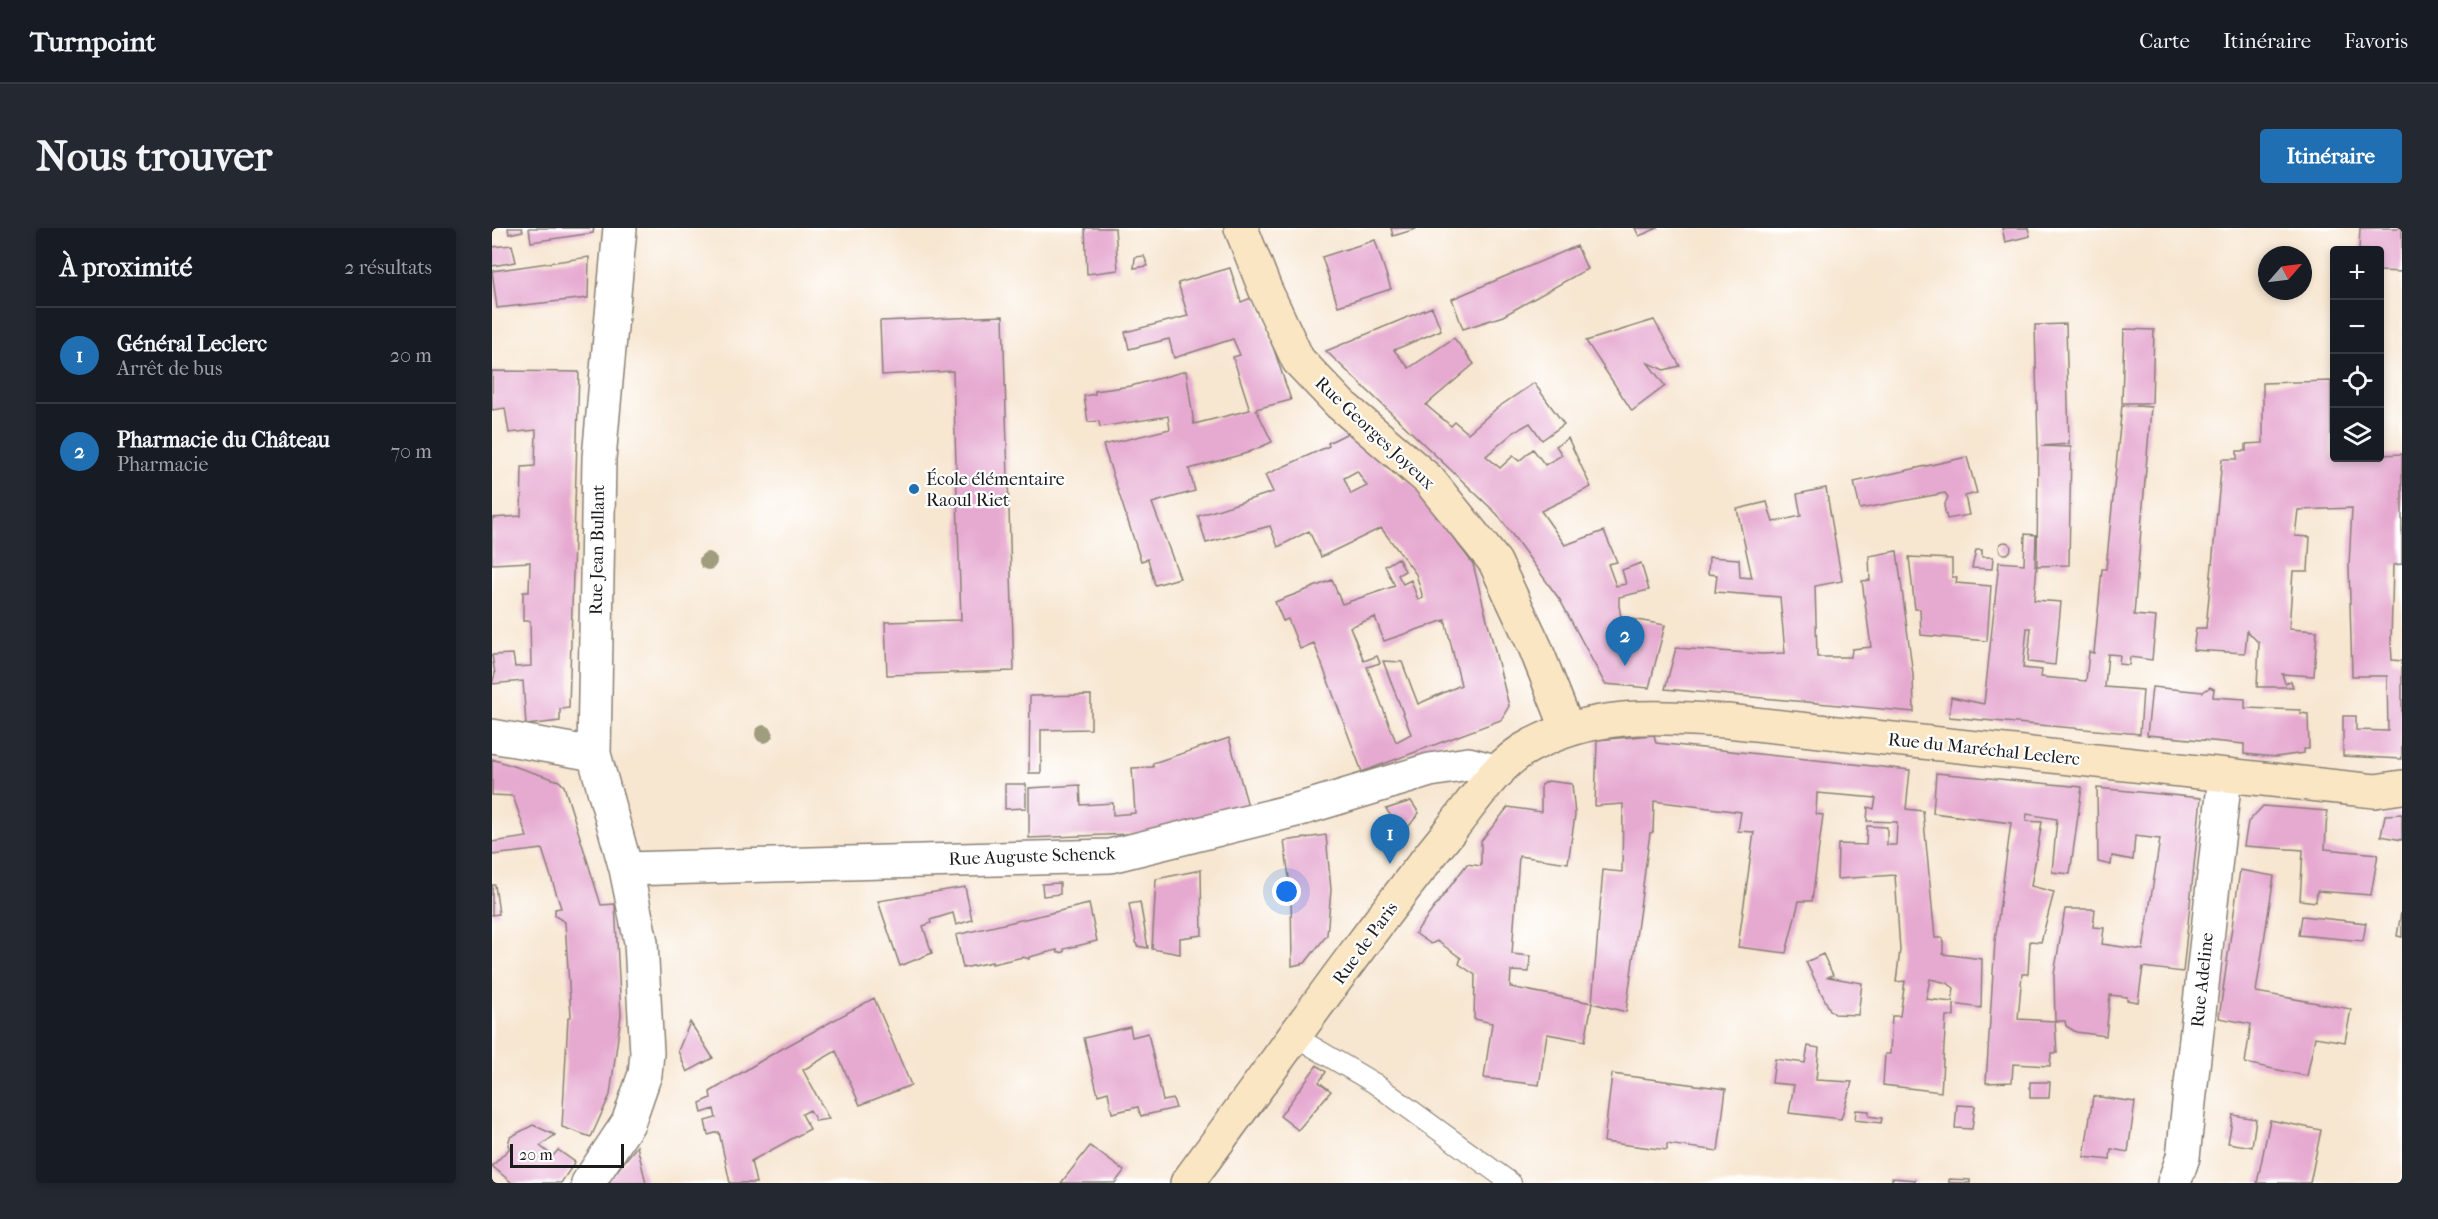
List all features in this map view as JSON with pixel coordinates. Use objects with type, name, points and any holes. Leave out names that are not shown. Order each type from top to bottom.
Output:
[{"type":"main road","name":"Rue Georges Joyeux","points":[[1241,228],[1264,290],[1298,360],[1340,404],[1429,480],[1495,562],[1535,647],[1568,730]]},
{"type":"main road","name":"Rue du Maréchal Leclerc","points":[[1568,730],[1613,718],[1658,717],[1727,721],[2375,791],[2402,788]]},
{"type":"main road","name":"Rue de Paris","points":[[1187,1183],[1433,851],[1498,772],[1529,746],[1568,730]]},
{"type":"street","name":"Rue Jean Bullant","points":[[588,1183],[628,1123],[645,1074],[647,1034],[641,942],[626,868],[594,754],[599,458],[620,228]]},
{"type":"street","points":[[492,736],[594,754]]},
{"type":"street","name":"Rue Auguste Schenck","points":[[626,868],[1110,856],[1304,807],[1430,770],[1468,764],[1498,772]]},
{"type":"street","name":"Rue Adeline","points":[[2174,1183],[2183,1157],[2225,776]]},
{"type":"lane","points":[[1296,1036],[1374,1083],[1511,1183]]},
{"type":"building","points":[[508,228],[522,228],[523,231],[509,234]]},
{"type":"building","points":[[529,228],[594,228],[593,233],[531,242]]},
{"type":"building","points":[[1085,228],[1115,228],[1118,270],[1087,274]]},
{"type":"building","points":[[1391,228],[1416,228],[1416,229],[1393,236]]},
{"type":"building","points":[[1635,228],[1658,228],[1639,236]]},
{"type":"building","points":[[2002,228],[2028,228],[2030,236],[2005,242]]},
{"type":"building","points":[[2360,228],[2402,228],[2402,272],[2384,271],[2384,246],[2359,246]]},
{"type":"building","points":[[1375,240],[1391,289],[1338,306],[1322,257]]},
{"type":"building","points":[[512,245],[516,262],[492,266],[492,247]]},
{"type":"building","points":[[1577,246],[1587,269],[1503,316],[1463,329],[1452,299]]},
{"type":"building","points":[[1144,256],[1148,266],[1134,268],[1135,257]]},
{"type":"building","points":[[589,257],[588,298],[497,308],[492,271]]},
{"type":"building","points":[[1230,268],[1241,302],[1256,296],[1291,400],[1256,409],[1272,442],[1247,453],[1189,469],[1195,491],[1152,503],[1180,578],[1155,585],[1148,559],[1141,561],[1103,445],[1170,429],[1168,416],[1100,427],[1099,421],[1088,422],[1084,396],[1095,394],[1095,391],[1131,386],[1186,371],[1194,424],[1250,410],[1233,357],[1240,355],[1233,339],[1174,358],[1169,339],[1129,349],[1125,332],[1188,316],[1178,283]]},
{"type":"building","points":[[1432,307],[1441,330],[1394,350],[1409,368],[1454,338],[1474,364],[1426,405],[1451,426],[1455,422],[1468,433],[1497,408],[1534,383],[1564,424],[1542,440],[1530,423],[1514,432],[1486,456],[1500,468],[1513,456],[1519,461],[1533,449],[1545,465],[1562,455],[1556,446],[1568,438],[1591,487],[1541,511],[1565,545],[1604,531],[1617,562],[1608,564],[1616,586],[1626,584],[1622,570],[1641,563],[1649,590],[1619,597],[1619,606],[1621,617],[1665,625],[1649,688],[1605,684],[1560,600],[1497,514],[1326,351]]},
{"type":"building","points":[[1003,316],[1014,671],[887,675],[885,622],[961,620],[953,371],[882,375],[880,321]]},
{"type":"building","points":[[1654,320],[1680,366],[1664,370],[1648,363],[1665,386],[1632,411],[1586,341]]},
{"type":"building","points":[[2066,324],[2069,444],[2041,446],[2071,447],[2069,565],[2037,566],[2038,446],[2035,325]]},
{"type":"building","points":[[2124,329],[2154,330],[2152,403],[2122,403]]},
{"type":"building","points":[[492,371],[579,372],[569,708],[560,709],[560,721],[526,725],[523,681],[492,684],[495,674],[492,655],[513,654],[515,667],[531,666],[530,621],[523,621],[523,592],[529,592],[530,562],[492,564],[492,518],[521,516],[522,467],[535,466],[536,430],[509,433],[505,408],[492,410]]},
{"type":"building","points":[[2330,381],[2330,462],[2384,462],[2384,455],[2402,454],[2402,564],[2393,565],[2391,642],[2392,660],[2402,661],[2402,759],[2343,756],[2343,716],[2356,716],[2356,730],[2388,731],[2387,676],[2352,676],[2349,565],[2352,508],[2298,510],[2295,536],[2310,537],[2308,571],[2293,571],[2289,629],[2317,631],[2314,676],[2282,674],[2285,683],[2291,681],[2293,687],[2257,687],[2259,643],[2247,631],[2245,653],[2193,650],[2196,628],[2206,628],[2222,459],[2237,459],[2237,451],[2246,451],[2246,444],[2263,443],[2263,383]]},
{"type":"building","points":[[2122,405],[2151,407],[2134,615],[2156,617],[2152,660],[2130,657],[2129,665],[2119,664],[2120,655],[2108,654],[2105,687],[2143,690],[2140,734],[1949,717],[1951,697],[1984,704],[1999,562],[2024,564],[2025,534],[2036,535],[2035,566],[2037,566],[2034,600],[2061,602],[2055,665],[2028,662],[2031,628],[2027,628],[2023,668],[2042,670],[2041,677],[2086,681],[2089,652],[2094,653],[2102,569],[2106,569]]},
{"type":"building","points":[[1350,432],[1402,481],[1408,478],[1473,564],[1509,706],[1501,720],[1362,772],[1314,643],[1300,649],[1288,619],[1283,621],[1275,602],[1332,580],[1342,604],[1395,586],[1385,566],[1398,558],[1405,571],[1398,575],[1403,584],[1411,580],[1418,600],[1423,598],[1416,574],[1381,528],[1321,557],[1309,531],[1278,547],[1270,526],[1206,543],[1198,516],[1273,492],[1265,475],[1329,446],[1328,443]],"holes":[[[1357,471],[1367,486],[1351,494],[1344,478]],[[1375,617],[1384,641],[1445,620],[1461,685],[1418,704],[1402,662],[1383,661],[1411,734],[1396,742],[1367,667],[1380,663],[1377,656],[1364,661],[1350,627]]]},
{"type":"building","points":[[1967,457],[1977,493],[1965,496],[1969,515],[1947,519],[1944,506],[1948,497],[1945,493],[1860,509],[1854,482]]},
{"type":"building","points":[[1826,488],[1842,581],[1815,586],[1817,657],[1851,657],[1852,649],[1871,647],[1862,581],[1870,580],[1869,556],[1897,551],[1913,675],[1914,712],[1665,689],[1676,648],[1762,654],[1785,653],[1780,597],[1715,592],[1717,575],[1708,574],[1709,557],[1739,559],[1740,577],[1752,578],[1737,509],[1767,502],[1773,522],[1801,516],[1797,494]]},
{"type":"building","points":[[2007,542],[2011,548],[2007,554],[2003,554],[1999,546]]},
{"type":"building","points":[[1976,550],[1982,550],[1982,557],[1993,557],[1992,569],[1972,568]]},
{"type":"building","points":[[1909,557],[1952,559],[1952,577],[1957,577],[1956,583],[1991,586],[1987,641],[1921,635],[1920,609],[1915,609]]},
{"type":"building","points":[[2152,687],[2203,692],[2210,687],[2214,689],[2213,697],[2245,699],[2245,708],[2300,710],[2300,713],[2308,714],[2309,749],[2304,749],[2304,753],[2276,757],[2244,754],[2244,744],[2147,735]]},
{"type":"building","points":[[1091,695],[1091,729],[1041,730],[1041,773],[1029,773],[1030,696]]},
{"type":"building","points":[[1654,735],[1656,743],[1910,770],[1906,809],[1923,811],[1935,938],[1943,938],[1943,954],[1982,959],[1981,1008],[1954,1004],[1954,1016],[1946,1016],[1941,1092],[1883,1085],[1885,1054],[1890,1054],[1892,1016],[1900,1016],[1905,981],[1896,982],[1900,950],[1895,875],[1837,879],[1838,844],[1866,845],[1867,826],[1887,827],[1887,845],[1896,845],[1897,822],[1867,821],[1868,807],[1874,809],[1876,798],[1817,793],[1816,814],[1823,815],[1812,901],[1799,901],[1786,953],[1738,947],[1754,832],[1738,831],[1741,812],[1654,801],[1653,832],[1650,833],[1626,1012],[1592,1003],[1603,870],[1622,872],[1623,804],[1595,806],[1597,740]],"holes":[[[1930,979],[1947,983],[1954,988],[1952,1002],[1926,999]]]},
{"type":"building","points":[[1229,738],[1248,806],[1156,833],[1029,838],[1029,788],[1080,785],[1081,805],[1113,803],[1113,815],[1135,813],[1132,768],[1153,767],[1153,763]]},
{"type":"building","points":[[492,759],[559,781],[564,786],[601,905],[615,904],[621,1015],[610,1095],[591,1137],[562,1127],[568,1018],[571,1016],[565,922],[555,916],[555,909],[561,908],[542,849],[492,855],[492,842],[527,837],[513,796],[492,795]]},
{"type":"building","points":[[1936,773],[2082,787],[2070,874],[2052,872],[2057,819],[2027,814],[2026,821],[2042,822],[2031,886],[2054,892],[2041,942],[2030,941],[2028,974],[2022,974],[2018,1019],[2055,1021],[2057,1053],[2051,1053],[2050,1066],[2013,1064],[2012,1082],[1986,1083],[1995,941],[2011,823],[1933,813]]},
{"type":"building","points":[[1548,781],[1572,784],[1575,815],[1568,863],[1519,856],[1512,954],[1530,956],[1529,972],[1511,971],[1510,987],[1592,1003],[1585,1041],[1547,1034],[1539,1085],[1484,1078],[1492,1023],[1474,1019],[1475,975],[1459,964],[1461,958],[1437,941],[1431,944],[1415,933],[1467,864],[1481,866],[1481,841],[1508,807],[1541,812],[1541,785]]},
{"type":"building","points":[[1005,784],[1026,784],[1026,808],[1005,809]]},
{"type":"building","points":[[2097,788],[2201,798],[2183,972],[2143,967],[2138,1002],[2127,1000],[2127,997],[2110,995],[2106,1036],[2076,1032],[2066,1026],[2065,1021],[2055,1021],[2054,975],[2065,909],[2095,909],[2093,927],[2104,928],[2102,944],[2143,950],[2160,839],[2135,836],[2133,860],[2112,856],[2111,865],[2098,862]]},
{"type":"building","points":[[1411,801],[1419,813],[1403,834],[1386,809]]},
{"type":"building","points":[[2263,806],[2327,811],[2325,849],[2378,854],[2371,895],[2317,891],[2316,902],[2300,900],[2303,850],[2244,846],[2248,822]]},
{"type":"building","points":[[2402,814],[2402,840],[2381,836],[2385,815]]},
{"type":"building","points":[[1326,835],[1331,890],[1327,935],[1305,963],[1292,966],[1291,892],[1284,841]]},
{"type":"building","points":[[1201,870],[1202,935],[1180,938],[1180,954],[1152,949],[1156,879]]},
{"type":"building","points":[[2240,870],[2274,876],[2256,992],[2351,1009],[2345,1042],[2315,1037],[2307,1076],[2245,1063],[2251,1024],[2219,1018]]},
{"type":"building","points":[[1060,883],[1060,894],[1043,896],[1042,884]]},
{"type":"building","points":[[492,885],[495,885],[499,914],[492,915]]},
{"type":"building","points":[[965,887],[972,920],[956,925],[953,913],[930,920],[931,923],[923,926],[932,953],[900,966],[878,901]]},
{"type":"building","points":[[1140,902],[1148,948],[1137,946],[1129,904]]},
{"type":"building","points":[[1089,904],[1097,941],[1064,949],[1064,952],[1058,953],[1057,950],[1029,957],[1029,959],[1023,957],[963,968],[956,935]]},
{"type":"building","points":[[2402,913],[2402,937],[2397,936]]},
{"type":"building","points":[[2302,916],[2366,923],[2363,941],[2299,935]]},
{"type":"building","points":[[1823,954],[1833,975],[1828,977],[1862,983],[1858,1015],[1835,1014],[1830,1010],[1806,962]]},
{"type":"building","points":[[874,998],[911,1085],[860,1105],[836,1051],[803,1070],[829,1119],[816,1121],[810,1110],[802,1114],[810,1129],[751,1161],[756,1183],[730,1183],[719,1132],[708,1135],[705,1121],[716,1118],[714,1109],[702,1113],[700,1103],[711,1098],[710,1092],[769,1056]]},
{"type":"building","points":[[690,1022],[713,1058],[687,1072],[678,1051]]},
{"type":"building","points":[[1130,1027],[1132,1037],[1148,1033],[1163,1101],[1173,1099],[1176,1108],[1141,1116],[1138,1107],[1112,1113],[1108,1092],[1098,1095],[1084,1038]]},
{"type":"building","points":[[1808,1046],[1819,1048],[1816,1080],[1852,1082],[1841,1119],[1789,1113],[1794,1085],[1772,1083],[1775,1059],[1805,1063]]},
{"type":"building","points":[[1317,1065],[1326,1072],[1319,1082],[1331,1091],[1298,1130],[1280,1116]]},
{"type":"building","points":[[1612,1074],[1726,1089],[1718,1151],[1667,1144],[1667,1150],[1604,1142]]},
{"type":"building","points":[[2030,1082],[2050,1082],[2049,1098],[2030,1098]]},
{"type":"building","points":[[2093,1096],[2135,1102],[2128,1152],[2111,1149],[2110,1160],[2084,1157]]},
{"type":"building","points":[[1957,1105],[1975,1106],[1972,1129],[1955,1128]]},
{"type":"building","points":[[1856,1110],[1869,1111],[1869,1116],[1882,1118],[1881,1123],[1855,1120]]},
{"type":"building","points":[[2233,1115],[2256,1119],[2252,1147],[2228,1143]]},
{"type":"building","points":[[2270,1120],[2321,1130],[2310,1183],[2257,1183]]},
{"type":"building","points":[[533,1125],[555,1135],[540,1146],[553,1156],[558,1150],[575,1162],[561,1183],[512,1183],[492,1166],[510,1148],[508,1145],[510,1137]]},
{"type":"building","points":[[637,1146],[646,1183],[607,1183]]},
{"type":"building","points":[[1090,1146],[1124,1171],[1115,1183],[1061,1183]]},
{"type":"building","points":[[1892,1178],[1915,1180],[1915,1183],[1892,1183]]},
{"type":"building","points":[[1949,1179],[1970,1180],[1970,1183],[1949,1183]]},
{"type":"place","name":"École élémentaire Raoul Riet","points":[[914,489]]},
{"type":"place","name":"Pharmacie du Château","points":[[1625,666]]},
{"type":"place","name":"Général Leclerc","points":[[1390,864]]}]
